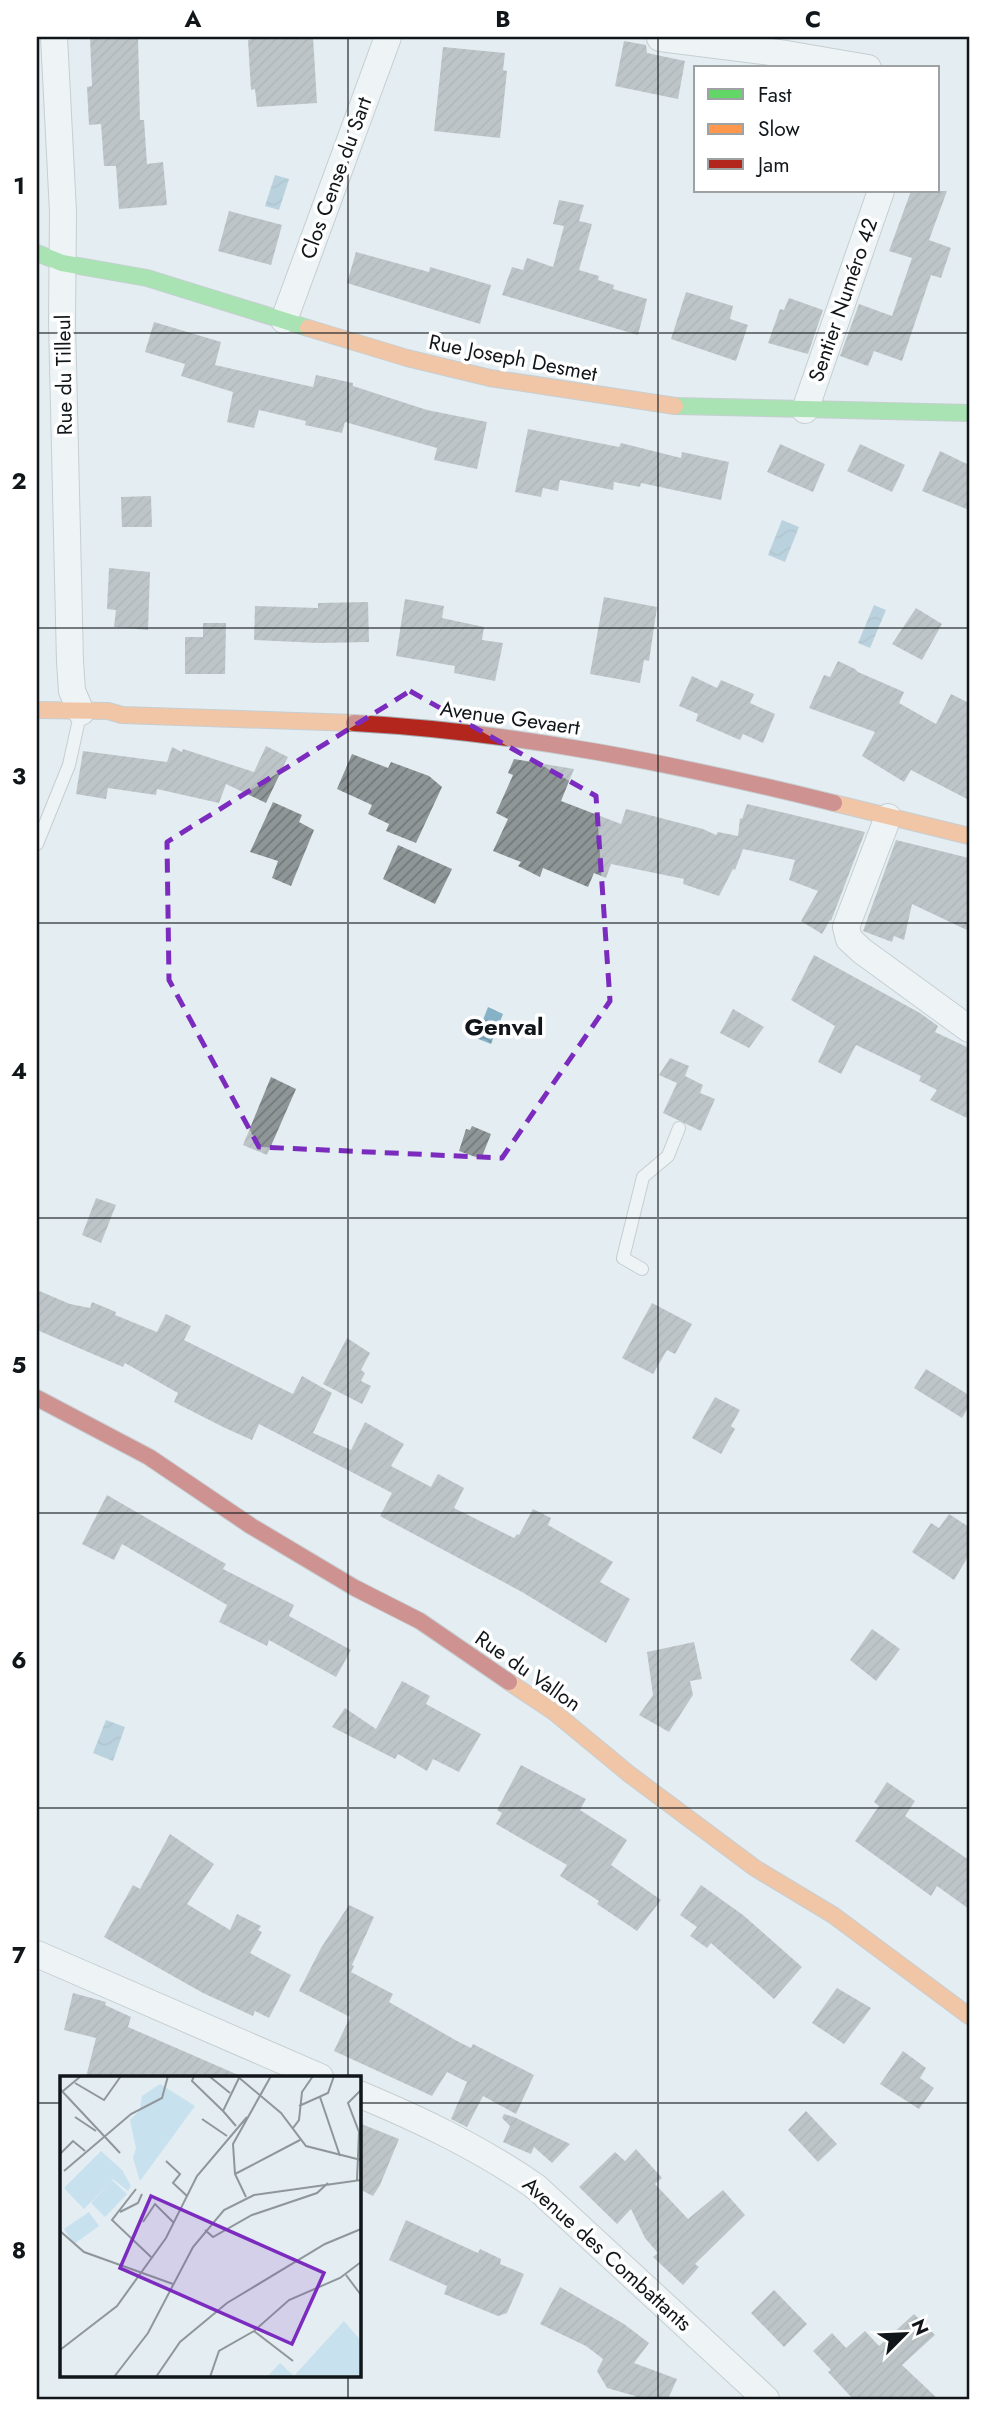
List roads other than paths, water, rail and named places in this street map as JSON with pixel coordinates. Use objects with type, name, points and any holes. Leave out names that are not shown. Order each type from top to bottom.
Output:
[{"type":"street","name":"Rue du Tilleul","points":[[54,37],[61,142],[70,662],[72,691],[81,712]]},
{"type":"street","name":"Clos Cense du Sart","points":[[284,320],[388,37]]},
{"type":"street","points":[[660,38],[856,66]]},
{"type":"street","name":"Sentier Numéro 42","points":[[805,410],[881,192]]},
{"type":"street","name":"Rue Joseph Desmet","points":[[37,253],[62,263],[147,278],[407,358],[503,380],[659,405],[969,414]]},
{"type":"street","name":"Avenue Gevaert","points":[[37,710],[347,722],[514,738],[628,756],[729,777],[969,836]]},
{"type":"street","points":[[888,817],[846,927],[849,939],[969,1029]]},
{"type":"street","name":"Rue du Vallon","points":[[37,1398],[149,1457],[251,1526],[355,1588],[420,1621],[554,1712],[629,1774],[755,1868],[833,1915],[969,2016]]},
{"type":"street","points":[[37,1954],[318,2076]]},
{"type":"street","name":"Avenue des Combattants","points":[[360,2094],[458,2139],[503,2164],[536,2187],[766,2399]]},
{"type":"lane","points":[[37,844],[69,765],[81,712]]},
{"type":"lane","points":[[642,1269],[623,1258],[638,1192],[643,1177],[668,1156],[678,1128]]},
{"type":"water","points":[[275,175],[289,179],[279,210],[265,206]]},
{"type":"water","points":[[782,520],[799,527],[785,562],[768,555]]},
{"type":"water","points":[[874,605],[886,610],[870,648],[858,643]]},
{"type":"water","points":[[488,1007],[503,1014],[491,1044],[476,1038]]},
{"type":"water","points":[[106,1720],[125,1727],[113,1761],[93,1753]]},
{"type":"district","name":"Genval","points":[[504,1027]]}]
